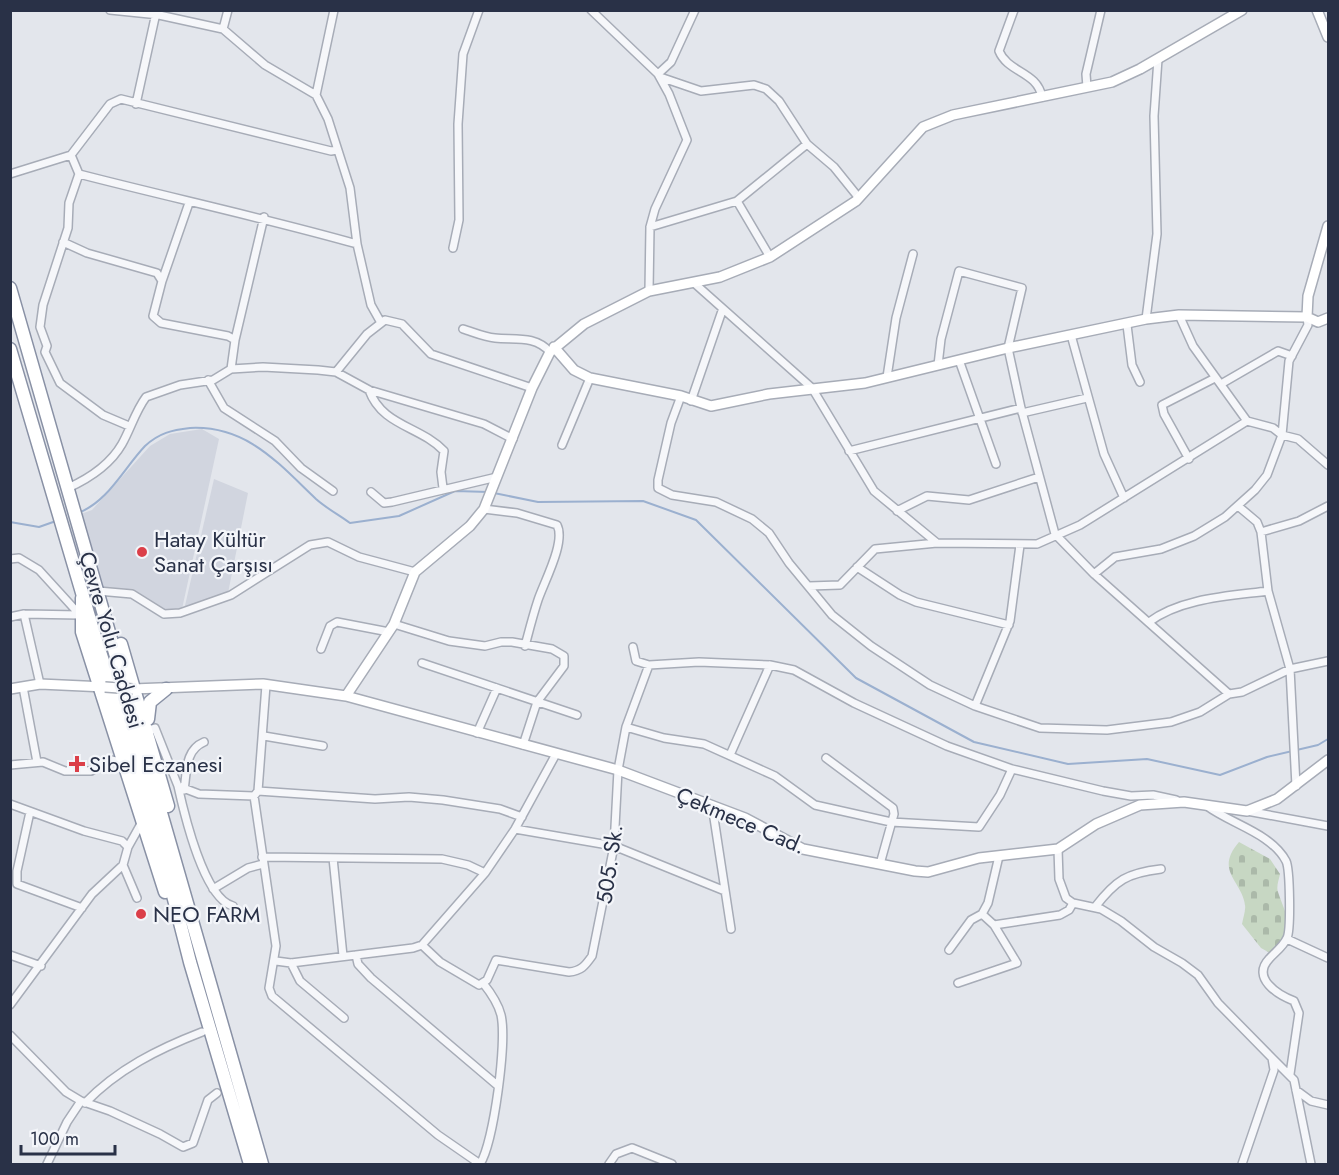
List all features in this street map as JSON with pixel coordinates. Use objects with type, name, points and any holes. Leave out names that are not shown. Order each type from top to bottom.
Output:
[{"type":"highway","name":"Çevre Yolu Caddesi","points":[[10,288],[262,1164]]},
{"type":"highway","name":"Çevre Yolu Caddesi","points":[[10,349],[54,501],[151,809],[190,962],[250,1164]]},
{"type":"highway","points":[[98,588],[113,618],[148,730],[177,840],[198,941]]},
{"type":"highway","points":[[83,591],[80,615],[81,632],[102,687],[122,762],[190,962]]},
{"type":"highway","points":[[148,730],[150,702],[166,689]]},
{"type":"street","points":[[110,10],[156,13],[223,29],[265,65],[316,95],[328,119],[350,188],[357,244],[371,305],[380,321]]},
{"type":"street","points":[[223,29],[228,10]]},
{"type":"street","points":[[316,95],[334,10]]},
{"type":"street","points":[[453,248],[459,220],[458,124],[463,54],[478,10]]},
{"type":"street","points":[[591,10],[659,75],[701,91],[753,86],[766,89],[778,101],[807,144],[834,167],[859,198]]},
{"type":"street","points":[[659,75],[670,62],[695,10]]},
{"type":"street","points":[[1014,10],[999,51],[1003,60],[1033,78],[1040,86],[1041,97]]},
{"type":"street","points":[[1087,87],[1086,74],[1101,10]]},
{"type":"street","points":[[346,696],[392,628],[414,572],[470,526],[484,509],[532,388],[552,350],[584,324],[649,291],[720,277],[770,257],[818,228],[859,198],[923,127],[953,115],[1112,82],[1158,59],[1242,10]]},
{"type":"street","points":[[1317,10],[1329,37]]},
{"type":"street","points":[[136,104],[156,13]]},
{"type":"street","points":[[1146,319],[1157,234],[1154,116],[1158,59]]},
{"type":"street","points":[[649,291],[650,227],[655,209],[687,140],[659,75]]},
{"type":"street","points":[[10,174],[71,155],[116,100],[331,151],[337,150]]},
{"type":"street","points":[[650,227],[736,201],[807,144]]},
{"type":"street","points":[[71,155],[79,174],[69,203],[70,219],[43,305],[40,327],[47,359],[60,384],[103,415],[129,426]]},
{"type":"street","points":[[79,174],[189,203],[264,218],[357,244]]},
{"type":"street","points":[[736,201],[770,257]]},
{"type":"street","points":[[189,203],[152,311],[153,316],[161,323],[228,336],[235,340]]},
{"type":"street","points":[[231,369],[235,340],[264,218]]},
{"type":"street","points":[[1094,574],[1115,557],[1161,549],[1194,536],[1238,506],[1256,490],[1267,475],[1282,435],[1281,423],[1292,356],[1308,325],[1308,296],[1325,257],[1329,226]]},
{"type":"street","points":[[63,242],[87,253],[149,269],[157,273],[162,281]]},
{"type":"street","points":[[887,377],[897,318],[913,254]]},
{"type":"street","points":[[938,365],[941,339],[959,271],[1022,288],[1008,348],[1022,411],[1055,534],[1094,574],[1229,694]]},
{"type":"street","points":[[693,282],[722,311],[812,388],[874,491],[937,543]]},
{"type":"street","points":[[691,401],[722,311]]},
{"type":"street","points":[[1179,315],[1193,346],[1247,421],[1274,428],[1282,435],[1298,439],[1329,465]]},
{"type":"street","points":[[463,329],[495,338],[532,340],[552,350],[574,370],[590,378],[681,396],[711,406],[812,388],[865,383],[1008,348],[1127,325],[1146,319],[1179,315],[1307,317],[1318,322],[1329,318]]},
{"type":"street","points":[[336,372],[380,321],[385,320],[402,324],[431,354],[532,388]]},
{"type":"street","points":[[1127,325],[1132,365],[1140,382]]},
{"type":"street","points":[[1071,336],[1104,454],[1124,498]]},
{"type":"street","points":[[1221,384],[1278,351],[1292,356]]},
{"type":"street","points":[[959,360],[996,464]]},
{"type":"street","points":[[70,494],[111,460],[123,443],[129,426],[146,397],[208,380],[231,369],[286,368],[336,372],[369,390],[484,424],[513,439]]},
{"type":"street","points":[[562,445],[590,378]]},
{"type":"street","points":[[1189,459],[1164,414],[1162,405],[1215,378]]},
{"type":"street","points":[[208,380],[224,408],[275,441],[301,468],[333,491]]},
{"type":"street","points":[[369,390],[378,409],[408,430],[428,437],[444,451],[441,472],[443,488]]},
{"type":"street","points":[[681,396],[671,423],[658,488],[672,495],[716,502],[752,519],[769,533],[789,563],[832,615],[871,646],[930,686],[975,706],[1040,728],[1107,730],[1171,722],[1200,712],[1229,694],[1242,692],[1290,669],[1329,661]]},
{"type":"street","points":[[849,451],[980,419],[1087,398]]},
{"type":"street","points":[[808,586],[840,585],[875,549],[937,543],[1036,544],[1080,525],[1247,421]]},
{"type":"street","points":[[371,492],[384,503],[497,477]]},
{"type":"street","points":[[897,511],[927,496],[969,500],[1039,477]]},
{"type":"street","points":[[1238,506],[1257,522],[1261,532],[1268,591],[1290,669],[1296,732],[1296,786]]},
{"type":"street","points":[[1261,532],[1299,520],[1329,506]]},
{"type":"street","points":[[484,509],[517,513],[557,525],[560,528],[557,550],[537,600],[525,646]]},
{"type":"street","points":[[98,588],[132,594],[164,614],[180,614],[216,603],[310,545],[322,542],[359,557],[414,572]]},
{"type":"street","points":[[975,706],[1009,625],[1016,593],[1020,545]]},
{"type":"street","points":[[10,559],[19,558],[34,566],[65,596],[80,615]]},
{"type":"street","points":[[857,567],[900,596],[1009,625]]},
{"type":"street","points":[[1149,622],[1160,614],[1176,608],[1268,591]]},
{"type":"street","points":[[10,617],[24,614],[80,615]]},
{"type":"street","points":[[24,614],[40,684]]},
{"type":"street","points":[[321,649],[330,626],[337,622],[392,628],[449,641],[485,646],[501,642],[552,649],[566,659],[537,702],[523,745]]},
{"type":"street","points":[[633,647],[636,661],[649,666],[699,662],[770,665],[794,670],[854,703],[947,746],[1012,769],[1103,792],[1131,796],[1153,795],[1184,802]]},
{"type":"street","points":[[422,663],[577,715]]},
{"type":"street","points":[[730,755],[770,665]]},
{"type":"street","name":"505. Sk.","points":[[483,983],[490,975],[496,960],[569,972],[581,969],[592,956],[614,846],[618,770],[626,727],[649,666]]},
{"type":"street","name":"Çekmece Cad.","points":[[10,689],[40,684],[134,689],[266,685],[346,696],[618,770],[746,818],[803,849],[928,872],[979,858],[1058,849],[1096,824],[1140,805],[1184,802],[1247,811],[1277,799],[1329,760]]},
{"type":"street","points":[[266,685],[264,736],[256,793],[276,946],[276,961],[269,988],[277,1001],[438,1135],[480,1164],[491,1142],[502,1060],[502,1020],[496,1002],[483,983],[475,984],[463,977],[440,962],[422,945]]},
{"type":"street","points":[[23,687],[37,762]]},
{"type":"street","points":[[477,733],[496,688]]},
{"type":"street","points":[[626,727],[664,738],[704,744],[775,776],[815,805],[891,822],[979,827],[1000,795],[1012,769]]},
{"type":"street","points":[[148,730],[155,728],[181,788],[200,862],[213,889],[220,900],[233,906]]},
{"type":"street","points":[[264,736],[322,746]]},
{"type":"street","points":[[181,788],[189,755],[195,746],[204,742]]},
{"type":"street","points":[[276,961],[291,963],[422,945],[485,873],[515,830],[556,754]]},
{"type":"street","points":[[826,758],[892,808],[891,822],[879,864]]},
{"type":"street","points":[[10,765],[43,762],[65,771],[91,771],[111,760],[122,762]]},
{"type":"street","points":[[181,788],[199,794],[256,793],[375,799],[409,797],[500,809],[522,817]]},
{"type":"street","points":[[10,804],[84,831],[122,841],[128,847]]},
{"type":"street","points":[[712,806],[731,928]]},
{"type":"street","points":[[1207,806],[1225,819],[1263,837],[1276,848],[1287,863],[1290,878],[1287,939],[1269,959],[1263,972],[1265,981],[1281,996],[1294,1001],[1299,1013],[1290,1074]]},
{"type":"street","points":[[1247,811],[1329,826]]},
{"type":"street","points":[[20,887],[16,880],[17,871],[30,812]]},
{"type":"street","points":[[10,1005],[92,894],[123,865],[128,847],[142,822]]},
{"type":"street","points":[[515,830],[614,846],[725,891]]},
{"type":"street","points":[[1058,849],[1062,890],[1072,903],[1095,907],[1121,921],[1154,947],[1198,975],[1218,1003],[1290,1074],[1296,1090],[1311,1164]]},
{"type":"street","points":[[949,950],[970,920],[982,914],[988,903],[999,856]]},
{"type":"street","points":[[333,858],[343,956]]},
{"type":"street","points":[[213,889],[263,860],[442,859],[468,865],[485,873]]},
{"type":"street","points":[[123,865],[137,898]]},
{"type":"street","points":[[1095,907],[1109,889],[1124,877],[1161,869]]},
{"type":"street","points":[[10,884],[82,908]]},
{"type":"street","points":[[994,925],[1060,915],[1069,910],[1072,903]]},
{"type":"street","points":[[958,983],[1017,963],[994,925],[982,914]]},
{"type":"street","points":[[1287,939],[1329,958]]},
{"type":"street","points":[[10,955],[41,966]]},
{"type":"street","points":[[356,955],[358,964],[371,978],[497,1084]]},
{"type":"street","points":[[291,963],[300,981],[344,1018]]},
{"type":"street","points":[[47,1164],[67,1122],[83,1102],[107,1080],[139,1061],[202,1032]]},
{"type":"street","points":[[10,1035],[62,1089],[83,1102],[110,1111],[186,1147],[192,1143],[208,1100],[217,1093]]},
{"type":"street","points":[[1242,1164],[1274,1070],[1272,1058]]},
{"type":"street","points":[[1296,1090],[1311,1101],[1329,1105]]},
{"type":"street","points":[[609,1164],[616,1154],[632,1148],[672,1164]]},
{"type":"shaded area","name":"Hatay Kültür Sanat Çarşısı","points":[[202,429],[219,439],[182,609],[163,610],[133,591],[101,589],[78,515],[92,510],[150,446],[170,434]]},
{"type":"shaded area","points":[[214,479],[248,493],[227,598],[184,610]]},
{"type":"green space","points":[[1239,842],[1270,859],[1280,874],[1277,890],[1289,927],[1285,941],[1280,948],[1270,953],[1261,948],[1242,924],[1245,905],[1229,868],[1232,852]]},
{"type":"waterway","points":[[78,513],[89,508],[107,493],[137,455],[155,438],[190,428],[229,433],[245,440],[275,460],[320,502],[350,523],[399,516],[455,491],[489,492]]},
{"type":"waterway","points":[[494,493],[538,502],[643,501],[696,520],[856,678],[974,742],[1068,764],[1147,759],[1220,775],[1267,757],[1318,745],[1328,739]]},
{"type":"waterway","points":[[10,522],[39,527],[56,521]]},
{"type":"place","name":"Hatay Kültür Sanat Çarşısı","points":[[142,552]]},
{"type":"place","name":"Sibel Eczanesi","points":[[77,764]]},
{"type":"place","name":"NEO FARM","points":[[141,914]]}]
